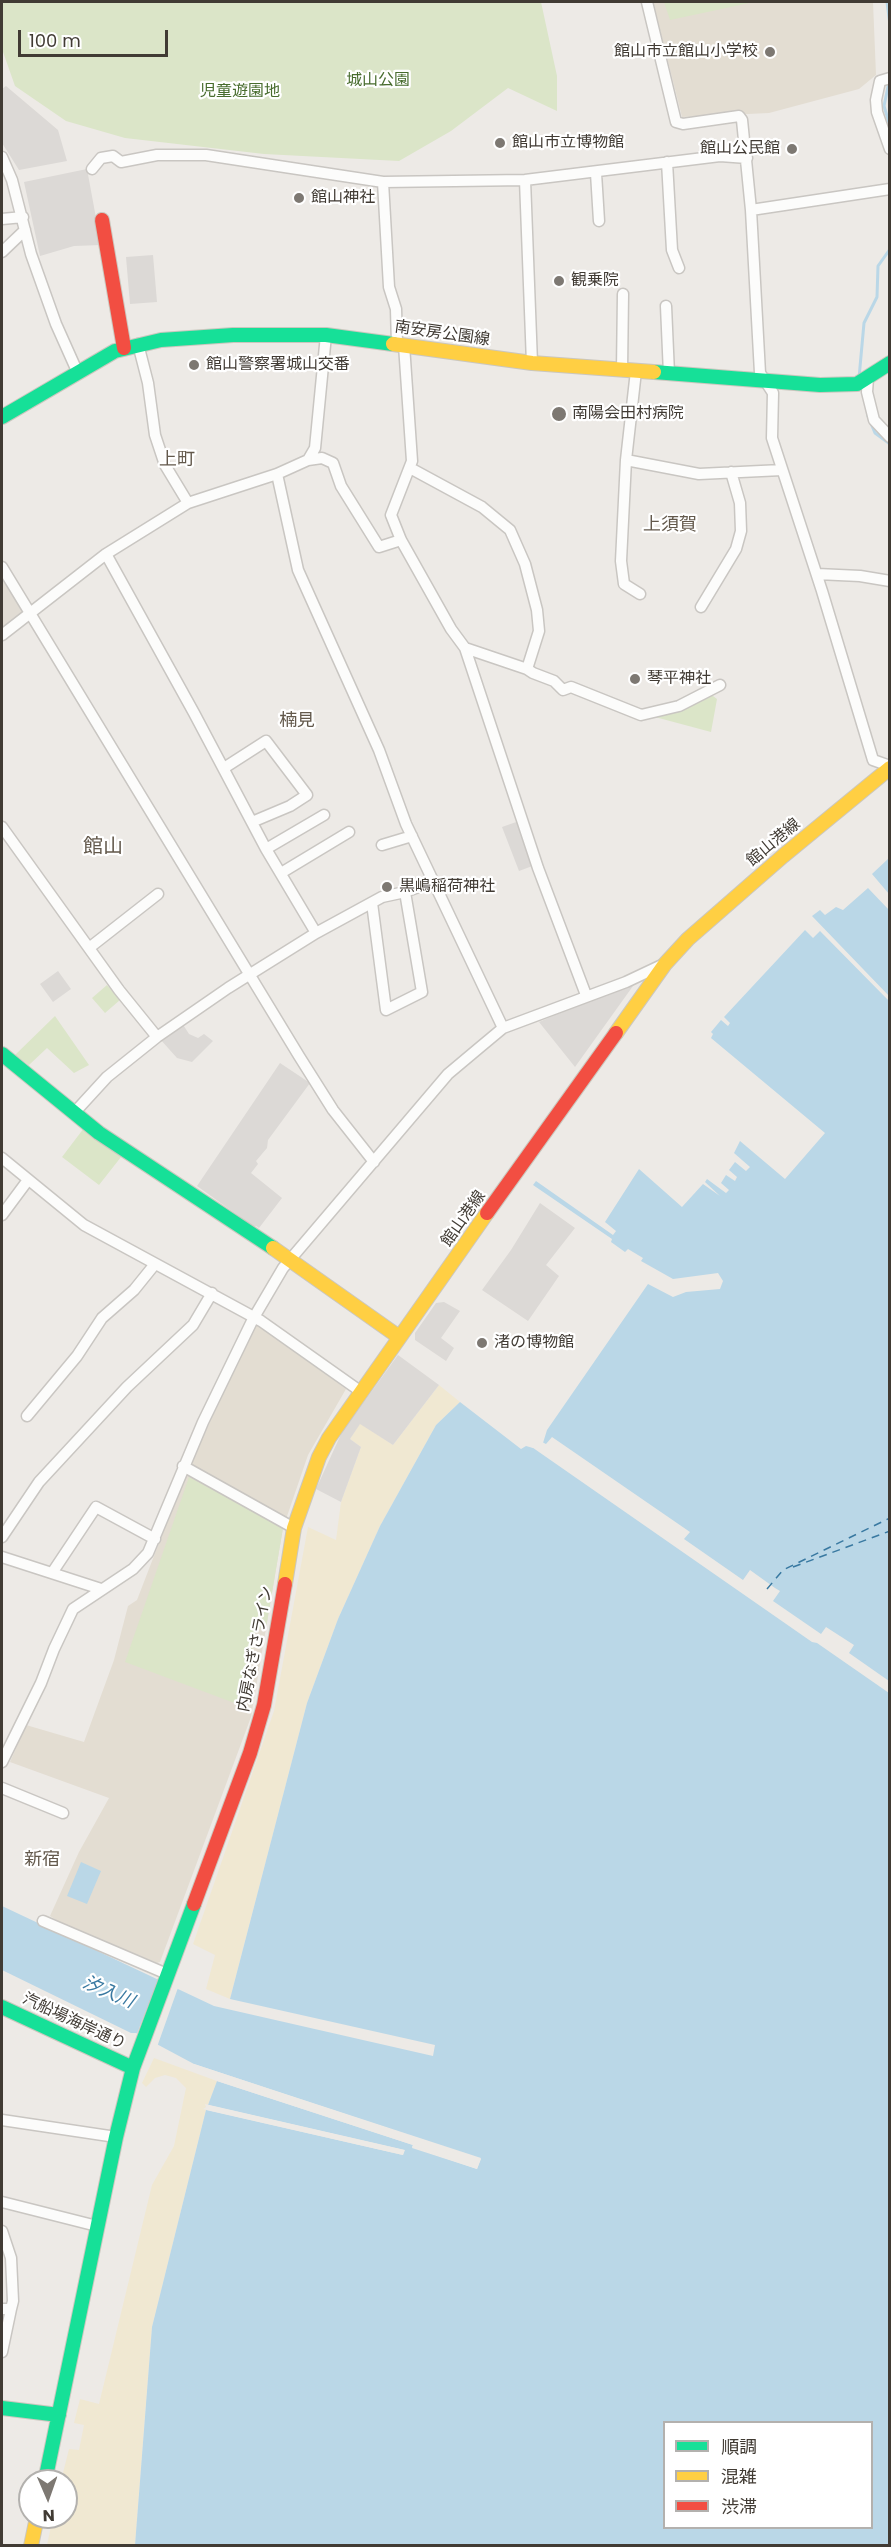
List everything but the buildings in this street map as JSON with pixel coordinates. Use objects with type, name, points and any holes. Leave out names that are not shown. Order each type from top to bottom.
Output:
[{"type":"main road","points":[[102,220],[131,346]]},
{"type":"main road","name":"南安房公園線","points":[[2,417],[78,371],[131,346],[171,339],[234,335],[326,335],[532,363],[820,386],[863,381]]},
{"type":"main road","points":[[863,381],[890,363]]},
{"type":"main road","name":"館山港線","points":[[399,1337],[665,964],[688,939],[774,863],[890,767]]},
{"type":"main road","points":[[2,1054],[99,1133],[290,1259],[399,1337]]},
{"type":"main road","name":"内房なぎさライン","points":[[48,2469],[116,2137],[134,2068],[142,2040],[250,1753],[264,1705],[294,1528],[319,1457],[360,1391],[399,1337]]},
{"type":"main road","name":"汽船場海岸通り","points":[[2,2007],[134,2068]]},
{"type":"main road","points":[[2,2408],[59,2415]]},
{"type":"main road","points":[[31,2546],[35,2529]]},
{"type":"street","points":[[647,2],[676,122],[683,124],[740,116],[747,158],[760,362],[763,380],[773,393],[772,438],[817,574],[873,760],[890,767]]},
{"type":"street","points":[[887,78],[880,81],[876,100],[877,112],[890,149]]},
{"type":"street","points":[[92,169],[101,158],[113,156],[121,162],[157,155],[206,155],[383,183],[525,180],[720,156],[747,158]]},
{"type":"street","points":[[2,158],[12,180],[31,254],[56,324],[78,371]]},
{"type":"street","points":[[668,162],[672,250],[679,268]]},
{"type":"street","points":[[596,173],[599,220]]},
{"type":"street","points":[[525,180],[532,363]]},
{"type":"street","points":[[383,183],[388,286],[396,309],[401,344],[412,461],[391,515],[401,540],[451,629],[465,648],[538,868],[586,995]]},
{"type":"street","points":[[751,210],[890,189]]},
{"type":"street","points":[[2,219],[23,217]]},
{"type":"street","points":[[2,252],[25,230]]},
{"type":"street","points":[[623,294],[629,370],[621,577],[624,584],[640,594]]},
{"type":"street","points":[[666,306],[669,374]]},
{"type":"street","points":[[308,460],[315,448],[326,335]]},
{"type":"street","points":[[131,346],[148,383],[156,435],[165,465],[188,503]]},
{"type":"street","points":[[863,381],[874,420],[890,437]]},
{"type":"street","points":[[2,635],[27,613],[106,554],[188,503],[277,474],[308,460],[322,458],[333,463],[341,486],[379,547],[401,540]]},
{"type":"street","points":[[626,459],[699,474],[782,470]]},
{"type":"street","points":[[410,468],[482,507],[510,530],[525,564],[537,610],[539,631],[527,669]]},
{"type":"street","points":[[701,607],[736,549],[741,531],[740,503],[731,472]]},
{"type":"street","points":[[277,474],[298,570],[375,740],[432,882],[503,1028]]},
{"type":"street","points":[[106,554],[266,849],[316,933]]},
{"type":"street","points":[[2,567],[27,613],[333,1110],[374,1162]]},
{"type":"street","points":[[817,574],[860,576],[890,581]]},
{"type":"street","points":[[465,648],[527,669],[554,681],[563,690],[571,687],[641,715],[679,706],[720,686]]},
{"type":"street","points":[[224,768],[266,741],[308,795],[290,806],[252,822]]},
{"type":"street","points":[[266,849],[324,815]]},
{"type":"street","points":[[2,827],[89,948],[157,1036]]},
{"type":"street","points":[[281,873],[349,832]]},
{"type":"street","points":[[382,845],[412,836]]},
{"type":"street","points":[[74,1113],[107,1077],[157,1036],[250,975],[316,933],[382,897],[405,892],[432,882]]},
{"type":"street","points":[[372,903],[386,1010],[422,992],[405,892]]},
{"type":"street","points":[[89,948],[158,894]]},
{"type":"street","points":[[2,1762],[41,1683],[54,1648],[74,1610],[143,1560],[155,1539],[183,1466],[253,1319],[270,1287],[290,1259],[448,1074],[503,1028],[586,995],[626,982],[665,964]]},
{"type":"street","points":[[2,1158],[84,1225],[212,1293],[253,1319],[261,1321],[360,1391]]},
{"type":"street","points":[[2,1215],[28,1180]]},
{"type":"street","points":[[27,1416],[77,1356],[102,1318],[134,1290],[155,1264]]},
{"type":"street","points":[[2,1537],[39,1482],[127,1387],[193,1325],[212,1293]]},
{"type":"street","points":[[183,1466],[294,1528]]},
{"type":"street","points":[[52,1573],[96,1507],[155,1539]]},
{"type":"street","points":[[2,1557],[101,1589]]},
{"type":"street","points":[[2,1788],[63,1813]]},
{"type":"street","points":[[43,1921],[166,1977]]},
{"type":"street","points":[[2,2120],[116,2137]]},
{"type":"street","points":[[2,2202],[97,2226]]},
{"type":"street","points":[[2,2231],[7,2264],[2,2352]]},
{"type":"shaded area","name":"館山市立館山小学校","points":[[653,2],[873,2],[876,75],[859,89],[769,113],[682,117]]},
{"type":"shaded area","points":[[6,86],[58,130],[67,161],[19,170],[2,143],[2,89]]},
{"type":"shaded area","points":[[87,169],[101,245],[74,246],[40,256],[24,182]]},
{"type":"shaded area","points":[[153,255],[157,302],[130,304],[126,257]]},
{"type":"shaded area","points":[[2,572],[24,613],[2,631]]},
{"type":"shaded area","points":[[519,821],[535,865],[519,871],[502,827]]},
{"type":"shaded area","points":[[58,971],[71,989],[53,1002],[40,984]]},
{"type":"shaded area","points":[[638,979],[575,1067],[539,1022]]},
{"type":"shaded area","points":[[182,1023],[189,1034],[198,1038],[204,1034],[213,1041],[192,1062],[177,1058],[160,1039]]},
{"type":"shaded area","points":[[280,1063],[310,1083],[268,1140],[267,1148],[256,1161],[258,1164],[251,1173],[282,1198],[259,1228],[254,1227],[197,1186]]},
{"type":"shaded area","points":[[540,1203],[575,1228],[546,1265],[559,1276],[528,1321],[482,1290],[511,1250]]},
{"type":"shaded area","points":[[444,1302],[460,1311],[441,1338],[454,1348],[446,1361],[415,1340],[415,1333],[436,1303]]},
{"type":"shaded area","points":[[260,1325],[346,1389],[308,1455],[283,1528],[251,1717],[160,1962],[157,1963],[66,1926],[50,1916],[79,1852],[109,1798],[10,1762],[26,1725],[84,1742],[114,1660],[128,1606],[137,1600],[186,1473],[255,1326]]},
{"type":"shaded area","points":[[398,1355],[439,1385],[393,1445],[360,1424],[350,1439],[361,1447],[341,1502],[316,1489],[342,1432]]},
{"type":"green space","name":"城山公園","points":[[2,2],[541,2],[557,76],[557,111],[508,88],[451,131],[399,161],[264,154],[125,138],[66,121],[15,86],[2,49]]},
{"type":"green space","points":[[664,2],[754,2],[670,20]]},
{"type":"green space","points":[[706,696],[713,696],[717,699],[711,732],[655,717]]},
{"type":"green space","points":[[107,985],[120,1000],[105,1013],[92,998]]},
{"type":"green space","points":[[55,1016],[89,1065],[74,1073],[47,1048],[29,1065],[15,1055]]},
{"type":"green space","points":[[84,1128],[121,1157],[99,1185],[62,1157]]},
{"type":"green space","points":[[189,1477],[283,1528],[266,1628],[256,1628],[244,1698],[237,1704],[125,1662]]},
{"type":"sand","points":[[439,1385],[460,1402],[436,1425],[380,1526],[338,1619],[307,1703],[230,1999],[206,1989],[215,1955],[193,1944],[274,1711],[308,1527],[336,1540],[341,1502],[361,1447],[350,1439],[360,1423],[393,1445]]},
{"type":"sand","points":[[154,2058],[217,2081],[206,2110],[152,2327],[135,2545],[49,2546],[47,2545],[50,2529],[78,2529],[78,2469],[64,2469],[69,2449],[79,2450],[84,2425],[74,2423],[80,2399],[99,2404],[152,2185],[174,2146],[186,2088],[176,2078],[165,2075],[155,2078],[146,2087],[142,2083]]},
{"type":"water","points":[[889,858],[889,894],[872,874]]},
{"type":"water","points":[[868,888],[889,910],[889,996],[812,916],[820,910],[825,915],[836,907],[843,910]]},
{"type":"water","name":"汐入川","points":[[805,930],[813,938],[820,931],[890,1002],[889,2545],[135,2545],[152,2327],[206,2110],[403,2155],[404,2150],[208,2105],[217,2081],[413,2145],[412,2148],[477,2169],[481,2159],[194,2064],[136,2033],[131,2033],[2,1970],[2,1906],[214,2006],[433,2056],[435,2045],[230,1999],[307,1703],[338,1619],[380,1526],[436,1425],[460,1402],[521,1449],[526,1446],[533,1448],[543,1443],[547,1430],[648,1284],[673,1297],[686,1292],[720,1289],[723,1281],[718,1273],[673,1279],[641,1261],[643,1258],[628,1249],[625,1252],[611,1242],[612,1239],[533,1185],[536,1181],[613,1235],[616,1231],[605,1222],[639,1169],[682,1207],[703,1184],[720,1196],[705,1182],[707,1179],[726,1193],[729,1190],[721,1183],[726,1175],[735,1181],[737,1177],[729,1170],[735,1162],[746,1171],[750,1167],[734,1153],[740,1141],[785,1179],[825,1133],[711,1038],[713,1034],[711,1032],[721,1020],[728,1026],[730,1023],[724,1017]]},
{"type":"water","points":[[81,1862],[101,1871],[87,1904],[67,1896]]},
{"type":"pier","points":[[552,1437],[690,1532],[684,1539],[743,1580],[750,1570],[780,1591],[773,1601],[821,1634],[826,1627],[854,1645],[849,1653],[889,1681],[889,1693],[526,1443],[533,1445],[540,1441],[546,1444]]},
{"type":"pier","points":[[159,1978],[179,1985],[157,2047],[136,2036]]},
{"type":"pier","points":[[194,2064],[481,2158],[477,2169],[412,2147],[413,2145],[214,2080],[218,2078],[414,2142],[416,2146],[475,2165],[477,2160],[193,2067]]},
{"type":"pier","points":[[205,2104],[405,2150],[403,2155],[203,2109],[206,2107]]},
{"type":"waterway","points":[[887,2],[890,25]]},
{"type":"waterway","points":[[889,82],[884,106],[890,126]]},
{"type":"waterway","points":[[859,378],[864,323],[877,297],[878,266],[890,249]]},
{"type":"waterway","points":[[868,416],[875,433],[890,444]]},
{"type":"ferry route","points":[[767,1589],[783,1570],[890,1518]]},
{"type":"ferry route","points":[[793,1567],[890,1531]]},
{"type":"traffic: fast","points":[[2,417],[115,351],[161,340],[233,335],[326,335],[393,344]]},
{"type":"traffic: fast","points":[[654,372],[820,385],[857,384],[890,363]]},
{"type":"traffic: fast","points":[[2,1054],[99,1133],[273,1248]]},
{"type":"traffic: fast","points":[[47,2469],[116,2137],[133,2068],[194,1904]]},
{"type":"traffic: fast","points":[[2,2007],[133,2068]]},
{"type":"traffic: fast","points":[[2,2408],[59,2415]]},
{"type":"traffic: slow","points":[[393,344],[532,363],[654,372]]},
{"type":"traffic: slow","points":[[616,1033],[665,964],[688,939],[783,856],[890,768]]},
{"type":"traffic: slow","points":[[285,1584],[294,1528],[319,1457],[329,1438],[487,1213]]},
{"type":"traffic: slow","points":[[273,1248],[399,1337]]},
{"type":"traffic: slow","points":[[31,2546],[35,2529]]},
{"type":"traffic: jam","points":[[102,220],[124,348]]},
{"type":"traffic: jam","points":[[487,1213],[616,1033]]},
{"type":"traffic: jam","points":[[194,1904],[250,1753],[264,1705],[285,1584]]},
{"type":"place","name":"館山市立館山小学校","points":[[770,52]]},
{"type":"place","name":"館山市立博物館","points":[[500,143]]},
{"type":"place","name":"館山公民館","points":[[792,149]]},
{"type":"place","name":"館山神社","points":[[299,198]]},
{"type":"place","name":"観乗院","points":[[559,281]]},
{"type":"place","name":"館山警察署城山交番","points":[[194,365]]},
{"type":"place","name":"南陽会田村病院","points":[[559,414]]},
{"type":"place","name":"琴平神社","points":[[635,679]]},
{"type":"place","name":"黒嶋稲荷神社","points":[[387,887]]},
{"type":"place","name":"渚の博物館","points":[[482,1343]]},
{"type":"district","name":"上町","points":[[177,460]]},
{"type":"district","name":"上須賀","points":[[670,525]]},
{"type":"district","name":"楠見","points":[[297,721]]},
{"type":"district","name":"館山","points":[[103,848]]},
{"type":"district","name":"新宿","points":[[42,1860]]},
{"type":"park label","name":"児童遊園地","points":[[240,92]]}]
